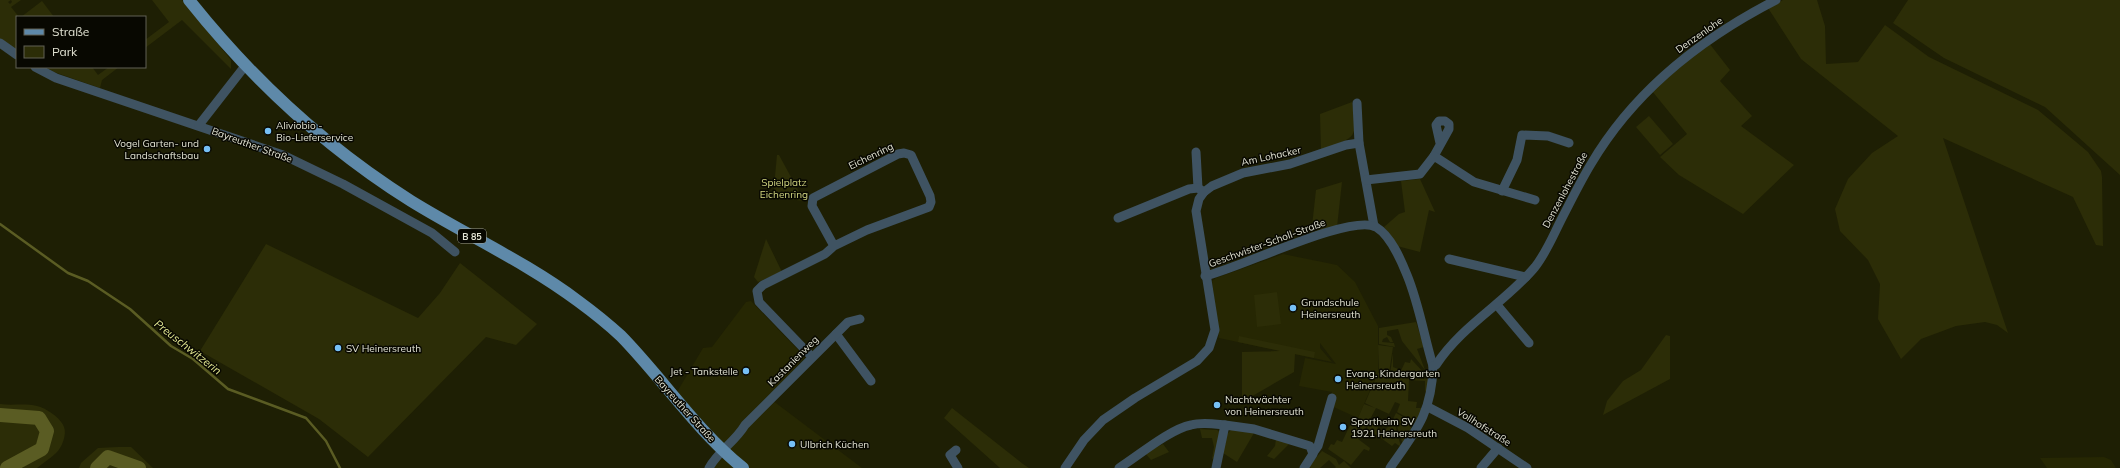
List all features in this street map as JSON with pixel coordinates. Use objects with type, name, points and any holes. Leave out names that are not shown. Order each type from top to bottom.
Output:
[{"type":"main road","name":"B 85","points":[[189,0],[245,66]]},
{"type":"main road","name":"Bayreuther Straße","points":[[245,66],[297,116],[355,164],[413,202],[568,294],[601,319],[630,346],[689,416],[743,468]]},
{"type":"street","name":"Denzenlohe","points":[[1625,114],[1687,55],[1709,39],[1776,0]]},
{"type":"street","points":[[4,46],[16,54]]},
{"type":"street","points":[[199,126],[245,66]]},
{"type":"street","name":"Bayreuther Straße","points":[[37,68],[56,78],[266,148],[327,175],[432,233],[455,252]]},
{"type":"street","points":[[1357,103],[1359,143],[1374,226],[1381,231],[1393,247],[1407,273],[1418,306],[1433,366],[1428,407],[1419,427],[1390,468]]},
{"type":"street","name":"Denzenlohestraße","points":[[1433,366],[1436,365],[1463,331],[1497,305],[1526,277],[1544,254],[1591,164],[1625,114]]},
{"type":"street","points":[[1502,191],[1518,156],[1522,135],[1548,136],[1569,143]]},
{"type":"street","name":"Am Lohacker","points":[[1118,218],[1182,192],[1201,190],[1243,173],[1290,164],[1346,145],[1359,143]]},
{"type":"street","points":[[1366,180],[1419,174],[1424,171],[1434,156],[1440,143]]},
{"type":"street","name":"Eichenring","points":[[812,357],[759,302],[757,294],[763,285],[825,254],[834,246],[867,230],[929,207],[931,202],[930,196],[911,155],[904,152],[898,154],[813,198],[812,206],[834,246]]},
{"type":"street","points":[[1196,152],[1201,190],[1196,212],[1205,276]]},
{"type":"street","points":[[1434,156],[1474,182],[1535,200]]},
{"type":"street","name":"Geschwister-Scholl-Straße","points":[[1065,468],[1084,440],[1103,420],[1135,398],[1182,371],[1205,353],[1212,341],[1215,330],[1205,276],[1227,270],[1326,232],[1351,227],[1374,226]]},
{"type":"street","points":[[1449,259],[1526,277]]},
{"type":"street","points":[[1497,305],[1529,343]]},
{"type":"street","name":"Kastanienweg","points":[[709,468],[723,450],[726,441],[733,433],[745,425],[848,322],[860,319]]},
{"type":"street","points":[[836,334],[871,381]]},
{"type":"street","points":[[1304,468],[1312,458],[1313,453],[1319,444],[1332,398]]},
{"type":"street","name":"Vollhofstraße","points":[[1428,407],[1468,428],[1527,468]]},
{"type":"street","points":[[1119,468],[1158,442],[1187,426],[1202,424],[1239,426],[1307,445],[1312,448],[1313,453]]},
{"type":"street","points":[[1216,468],[1225,425]]},
{"type":"street","points":[[1482,468],[1498,448]]},
{"type":"street","points":[[956,450],[950,455],[958,468]]},
{"type":"shaded area","name":"Grundschule Heinersreuth","points":[[1283,254],[1337,265],[1355,282],[1378,326],[1378,372],[1358,418],[1329,405],[1332,392],[1299,386],[1305,358],[1336,364],[1320,343],[1320,348],[1332,362],[1219,338],[1212,281],[1216,278]]},
{"type":"shaded area","points":[[751,301],[802,354],[804,358],[768,397],[862,468],[712,468],[723,443],[677,392],[703,348],[712,347],[746,302]]},
{"type":"shaded area","points":[[2104,457],[2111,460],[2116,468],[2047,468],[2040,458]]},
{"type":"green space","points":[[0,0],[11,0],[21,0],[11,7],[18,16],[16,16],[16,49],[0,39]]},
{"type":"green space","points":[[152,0],[182,0],[231,60],[231,69],[182,20],[146,47],[146,39],[169,22]]},
{"type":"green space","points":[[1783,0],[1817,0],[1825,26],[1826,64],[1858,62],[1885,25],[1929,57],[2038,110],[2088,152],[2101,171],[2103,246],[2096,245],[2073,197],[1943,138],[2008,333],[1997,325],[1985,322],[1956,326],[1921,339],[1901,359],[1878,319],[1880,284],[1868,260],[1840,231],[1835,209],[1848,179],[1872,153],[1898,136],[1801,59],[1768,8]]},
{"type":"green space","points":[[1908,0],[2120,0],[2120,175],[2045,107],[1944,58],[1893,23]]},
{"type":"green space","points":[[42,1],[53,16],[22,16]]},
{"type":"green space","points":[[1709,43],[1730,70],[1720,81],[1752,116],[1741,126],[1794,165],[1743,214],[1679,175],[1660,157],[1687,134],[1652,91]]},
{"type":"green space","points":[[47,68],[93,68],[98,75],[108,68],[118,68],[102,80],[100,88],[54,72]]},
{"type":"green space","points":[[1352,102],[1355,124],[1352,136],[1321,151],[1320,114]]},
{"type":"green space","points":[[1649,116],[1673,144],[1660,155],[1636,127]]},
{"type":"green space","name":"Spielplatz Eichenring","points":[[777,155],[779,155],[804,201],[773,197]]},
{"type":"green space","points":[[1420,179],[1435,212],[1429,210],[1420,252],[1397,246],[1384,227],[1399,214],[1405,212],[1401,181]]},
{"type":"green space","points":[[1342,182],[1337,227],[1311,235],[1316,190]]},
{"type":"green space","points":[[766,239],[782,272],[758,282],[754,277]]},
{"type":"green space","name":"SV Heinersreuth","points":[[266,244],[418,318],[440,293],[460,263],[537,324],[516,345],[486,337],[368,457],[319,419],[200,351]]},
{"type":"green space","points":[[1277,292],[1281,324],[1257,327],[1254,295]]},
{"type":"green space","points":[[1416,322],[1424,347],[1417,349],[1425,370],[1402,341],[1398,329],[1387,331],[1387,335],[1391,337],[1393,342],[1390,342],[1387,337],[1383,339],[1382,342],[1394,343],[1395,347],[1379,344],[1379,328]]},
{"type":"green space","points":[[1666,335],[1670,336],[1670,379],[1603,415],[1607,401],[1623,381],[1641,370]]},
{"type":"green space","points":[[1239,336],[1315,352],[1314,358],[1295,354],[1294,372],[1242,402],[1242,352],[1280,351],[1238,342]]},
{"type":"green space","points":[[1378,345],[1393,347],[1389,373],[1379,372]]},
{"type":"green space","points":[[1393,353],[1393,367],[1401,370],[1393,375],[1428,379],[1428,393],[1425,391],[1425,381],[1409,380],[1408,401],[1417,402],[1416,408],[1424,408],[1417,423],[1408,416],[1406,417],[1397,412],[1400,404],[1395,402],[1389,414],[1376,408],[1368,423],[1358,418],[1364,404],[1375,408],[1365,403],[1378,373],[1390,374]]},
{"type":"green space","points":[[1411,359],[1426,375],[1400,373],[1405,362],[1410,363]]},
{"type":"green space","points":[[0,404],[32,405],[41,407],[53,414],[60,420],[65,430],[63,441],[58,451],[37,468],[0,468]]},
{"type":"green space","points":[[952,408],[1029,468],[1000,468],[944,418]]},
{"type":"green space","points":[[1396,413],[1405,418],[1404,421],[1409,424],[1413,431],[1403,445],[1396,423],[1392,421]]},
{"type":"green space","points":[[1354,417],[1368,424],[1360,439],[1358,439],[1370,448],[1369,451],[1364,449],[1351,465],[1328,449],[1331,444],[1334,445],[1337,440],[1342,442]]},
{"type":"green space","points":[[1370,422],[1378,426],[1377,432],[1381,434],[1391,424],[1395,424],[1401,447],[1395,443],[1392,446],[1367,428]]},
{"type":"green space","points":[[1200,429],[1217,430],[1220,432],[1214,458],[1212,459],[1214,447],[1212,438],[1202,438]]},
{"type":"green space","points":[[1232,429],[1254,433],[1237,462],[1223,453],[1227,434]]},
{"type":"green space","points":[[1276,439],[1289,444],[1274,459],[1267,456],[1275,446]]},
{"type":"green space","points":[[1163,444],[1169,452],[1151,460],[1145,453]]},
{"type":"green space","points":[[131,447],[153,468],[79,468],[81,463],[98,448]]},
{"type":"green space","points":[[1322,451],[1336,459],[1339,465],[1344,461],[1351,468],[1335,468],[1336,467],[1329,460],[1320,468],[1311,468],[1309,466]]},
{"type":"waterway","name":"Preuschwitzerin","points":[[0,224],[68,273],[88,281],[130,309],[171,346],[193,359],[228,389],[306,418],[326,441],[340,468]]},
{"type":"waterway","points":[[0,415],[39,418],[47,431],[42,449],[7,468]]},
{"type":"waterway","points":[[97,468],[108,457],[139,468]]},
{"type":"place","name":"Aliviobio - Bio-Lieferservice","points":[[268,131]]},
{"type":"place","name":"Vogel Garten- und Landschaftsbau","points":[[207,149]]},
{"type":"place","name":"Grundschule Heinersreuth","points":[[1293,308]]},
{"type":"place","name":"SV Heinersreuth","points":[[338,348]]},
{"type":"place","name":"Jet - Tankstelle","points":[[746,371]]},
{"type":"place","name":"Evang. Kindergarten Heinersreuth","points":[[1338,379]]},
{"type":"place","name":"Nachtwächter von Heinersreuth","points":[[1217,405]]},
{"type":"place","name":"Sportheim SV 1921 Heinersreuth","points":[[1343,427]]},
{"type":"place","name":"Ulbrich Küchen","points":[[792,444]]}]
